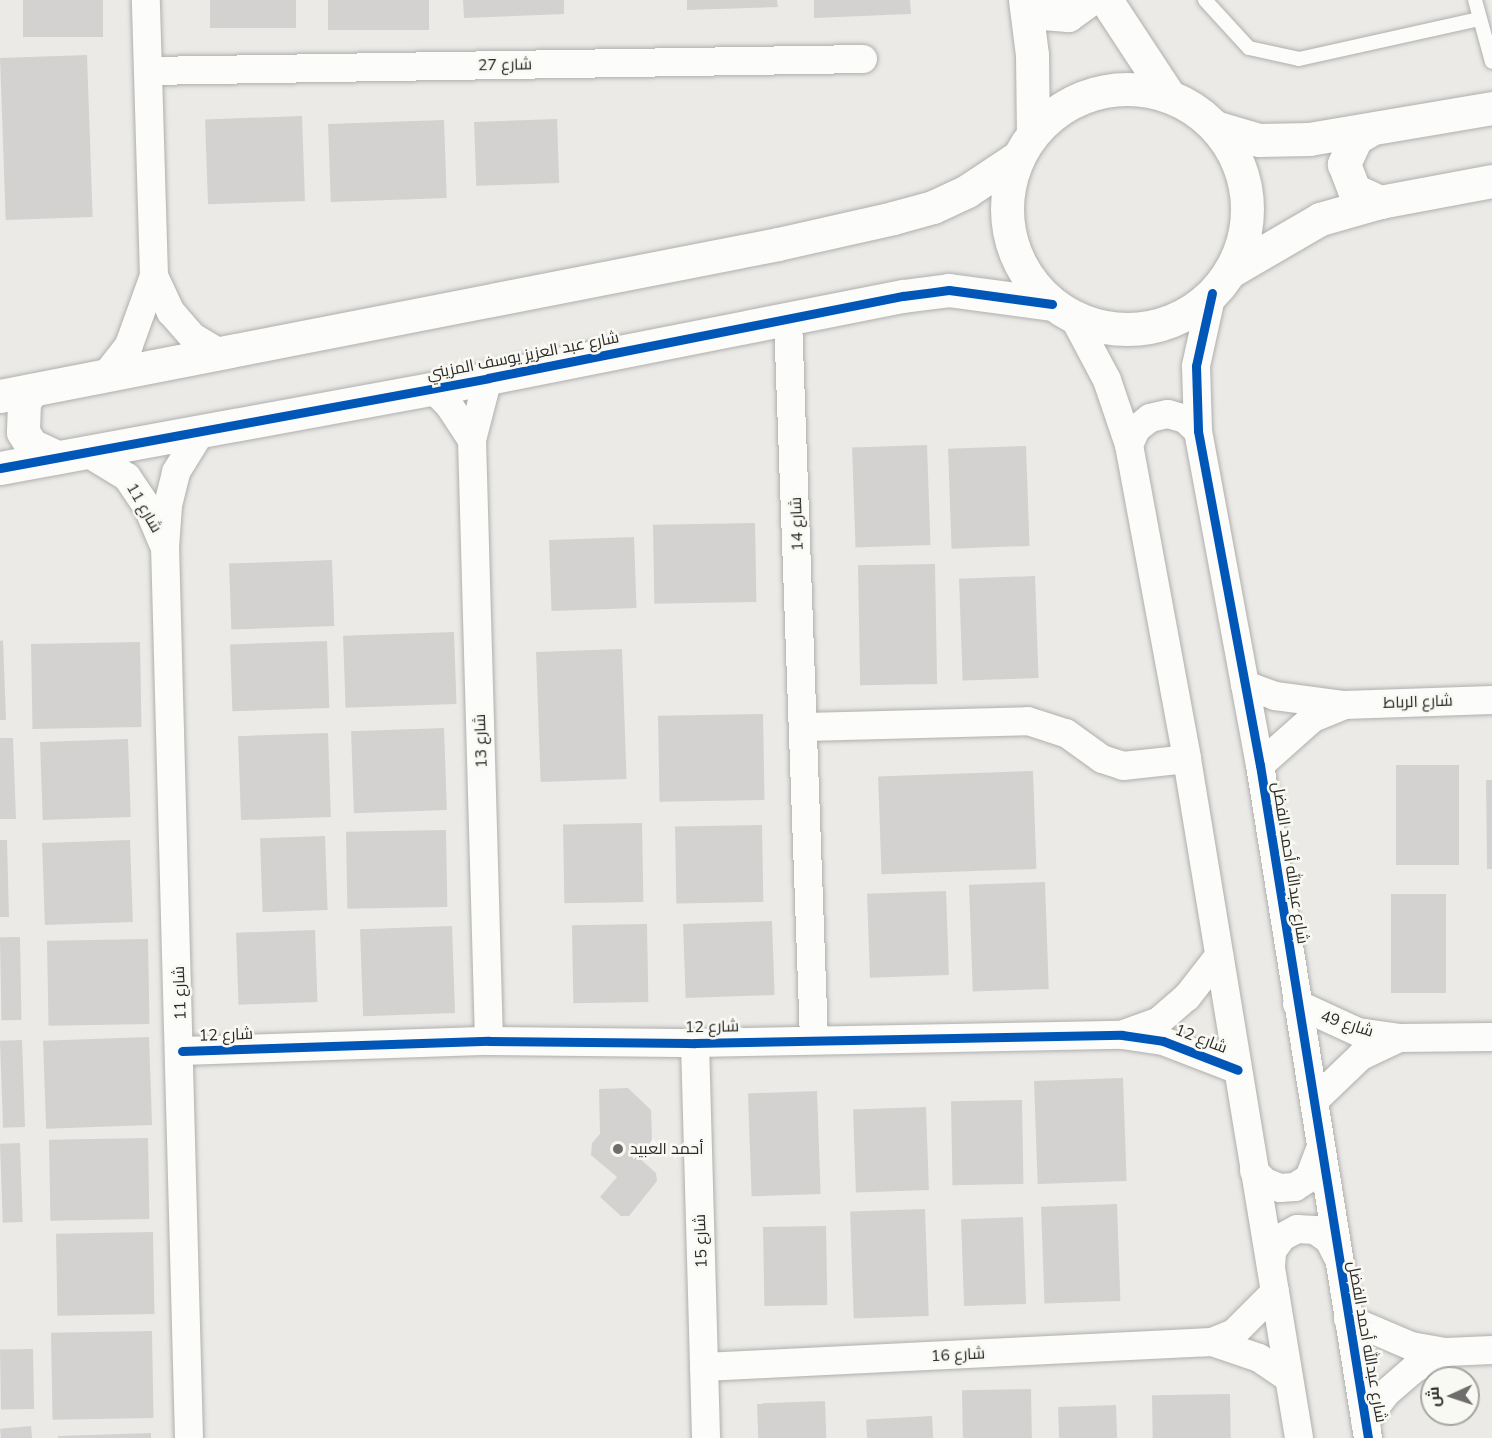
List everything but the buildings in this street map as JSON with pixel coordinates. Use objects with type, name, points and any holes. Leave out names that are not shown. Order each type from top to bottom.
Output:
[{"type":"street","points":[[105,376],[129,345],[154,276],[146,0]]},
{"type":"street","points":[[1026,0],[1043,13],[1068,15],[1089,0]]},
{"type":"street","points":[[1026,0],[1032,55],[1026,145],[1007,196],[1010,236],[1025,274],[1063,310],[1107,380],[1129,445],[1187,759],[1299,1438]]},
{"type":"street","points":[[1106,0],[1169,96]]},
{"type":"street","name":"شارع 27","points":[[147,71],[863,59]]},
{"type":"street","points":[[0,396],[893,218],[933,207],[968,190],[1026,145],[1055,112],[1081,97],[1110,89],[1140,89],[1169,96],[1194,109],[1215,127],[1238,164],[1247,205],[1241,248],[1221,283]]},
{"type":"street","points":[[1215,127],[1259,140],[1309,139],[1368,131],[1492,108]]},
{"type":"street","points":[[1368,131],[1348,150],[1346,178],[1354,190],[1380,202]]},
{"type":"street","points":[[1221,283],[1276,241],[1320,219],[1380,202],[1483,189]]},
{"type":"street","points":[[154,276],[171,312],[193,337],[220,353]]},
{"type":"street","name":"شارع عبد العزيز يوسف المزيني","points":[[0,468],[433,389],[949,290],[1063,310],[1095,325],[1128,330],[1161,325],[1191,311],[1221,283]]},
{"type":"street","name":"شارع عبدالله أحمد الفضل","points":[[1221,283],[1196,366],[1198,431],[1260,765],[1366,1429]]},
{"type":"street","name":"شارع 14","points":[[788,320],[806,727],[814,1039]]},
{"type":"street","name":"شارع 13","points":[[488,378],[472,440],[489,1041]]},
{"type":"street","points":[[433,389],[455,413],[472,440]]},
{"type":"street","points":[[32,390],[24,402],[23,432],[31,445],[71,455]]},
{"type":"street","points":[[1129,445],[1136,429],[1150,418],[1168,414],[1185,419],[1198,431]]},
{"type":"street","name":"شارع 11","points":[[189,1438],[182,1051],[165,548],[168,505],[176,472],[202,430]]},
{"type":"street","name":"شارع 11","points":[[71,455],[127,477],[148,508],[165,548]]},
{"type":"street","name":"شارع الرباط","points":[[1245,684],[1275,696],[1344,705],[1492,700]]},
{"type":"street","name":"شارع الرباط","points":[[1260,765],[1313,718],[1344,705]]},
{"type":"street","points":[[806,727],[1028,721],[1066,733],[1102,759],[1123,766],[1187,759]]},
{"type":"street","name":"شارع 12","points":[[1122,1035],[1159,1021],[1187,997],[1219,956]]},
{"type":"street","name":"شارع 49","points":[[1297,1004],[1358,1032],[1399,1038],[1492,1037]]},
{"type":"street","name":"شارع 12","points":[[182,1051],[489,1041],[695,1044],[814,1039],[1122,1035],[1163,1041],[1238,1070]]},
{"type":"street","name":"شارع 49","points":[[1314,1101],[1361,1056],[1399,1038]]},
{"type":"street","name":"شارع 15","points":[[695,1044],[706,1438]]},
{"type":"street","points":[[1254,1171],[1272,1185],[1295,1187],[1309,1178],[1320,1149]]},
{"type":"street","points":[[1273,1280],[1272,1251],[1282,1237],[1298,1229],[1315,1230],[1329,1240],[1337,1256]]},
{"type":"street","name":"شارع 16","points":[[704,1367],[1212,1342],[1234,1333],[1273,1280]]},
{"type":"street","points":[[1348,1319],[1411,1346],[1446,1352],[1492,1350]]},
{"type":"street","name":"شارع 16","points":[[1212,1342],[1259,1358],[1289,1378]]},
{"type":"street","points":[[1366,1429],[1385,1394],[1414,1369],[1446,1352]]},
{"type":"lane","points":[[1205,0],[1249,48],[1299,59],[1480,19]]},
{"type":"lane","points":[[1475,0],[1492,62]]},
{"type":"cycle path","points":[[0,468],[488,378],[903,296],[949,290],[1052,304]]},
{"type":"cycle path","points":[[1212,293],[1196,366],[1198,431],[1260,765],[1368,1438]]},
{"type":"cycle path","points":[[182,1051],[489,1041],[695,1043],[1122,1035],[1163,1041],[1238,1070]]},
{"type":"place","name":"أحمد العبيد","points":[[618,1149]]}]
